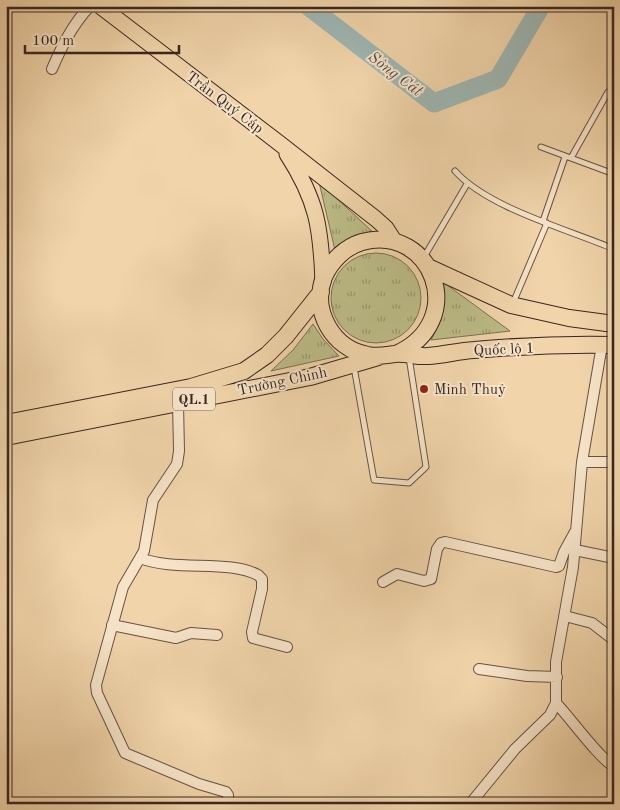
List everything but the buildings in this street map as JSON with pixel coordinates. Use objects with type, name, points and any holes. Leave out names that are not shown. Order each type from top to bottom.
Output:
[{"type":"highway","name":"QL.1","points":[[425,263],[437,292],[434,318],[419,340],[395,355],[368,355],[348,348],[332,333],[322,314],[322,287],[333,262],[350,247],[372,240],[395,242],[410,249],[425,263],[511,305],[570,318],[612,324]]},
{"type":"highway","name":"Trường Chinh","points":[[6,423],[191,387],[244,371],[277,345],[322,287]]},
{"type":"highway","name":"Quốc lộ 1","points":[[395,355],[429,356],[473,350],[608,345]]},
{"type":"highway","name":"Trường Chinh","points":[[6,437],[310,377],[395,355]]},
{"type":"main road","name":"Trần Quý Cáp","points":[[100,6],[279,142],[386,228],[395,242]]},
{"type":"main road","name":"Trần Quý Cáp","points":[[279,142],[304,182],[313,203],[321,238],[322,287]]},
{"type":"street","points":[[52,69],[63,42],[78,19],[90,6]]},
{"type":"street","points":[[470,804],[515,749],[550,715],[556,703],[557,655],[575,550],[582,462],[608,345]]},
{"type":"street","points":[[178,402],[179,450],[177,464],[153,500],[144,551],[123,587],[112,625],[103,668],[96,685],[97,693],[122,750],[191,781],[226,792],[228,804]]},
{"type":"street","points":[[582,462],[614,462]]},
{"type":"street","points":[[383,582],[397,574],[424,581],[431,579],[438,549],[445,542],[556,567],[559,566],[564,552],[577,530]]},
{"type":"street","points":[[575,550],[614,558]]},
{"type":"street","points":[[140,558],[154,563],[227,568],[258,574],[262,583],[252,632],[254,638],[288,647]]},
{"type":"street","points":[[565,616],[592,622],[614,640]]},
{"type":"street","points":[[112,625],[176,638],[191,633],[217,635]]},
{"type":"street","points":[[479,669],[527,676],[557,677]]},
{"type":"street","points":[[556,703],[573,721],[600,757],[614,766]]},
{"type":"lane","points":[[511,305],[545,222],[568,158],[608,92],[614,91]]},
{"type":"lane","points":[[540,147],[614,174]]},
{"type":"lane","points":[[455,171],[467,184],[545,222],[614,249]]},
{"type":"lane","points":[[425,263],[467,184]]},
{"type":"lane","points":[[612,324],[614,294]]},
{"type":"lane","points":[[354,365],[374,480],[409,483],[426,467],[395,355]]},
{"type":"green space","points":[[319,182],[375,234],[355,235],[335,250]]},
{"type":"green space","points":[[376,253],[393,256],[408,266],[418,281],[421,298],[418,315],[408,330],[393,340],[376,343],[359,340],[344,330],[334,315],[331,298],[334,281],[344,266],[359,256]]},
{"type":"green space","points":[[443,282],[510,331],[431,340],[443,312]]},
{"type":"green space","points":[[313,324],[323,339],[339,356],[271,371],[293,350]]},
{"type":"waterway","name":"Sông Cát","points":[[308,6],[434,103],[498,79],[541,6]]},
{"type":"place","name":"Minh Thuỷ","points":[[424,389]]}]
